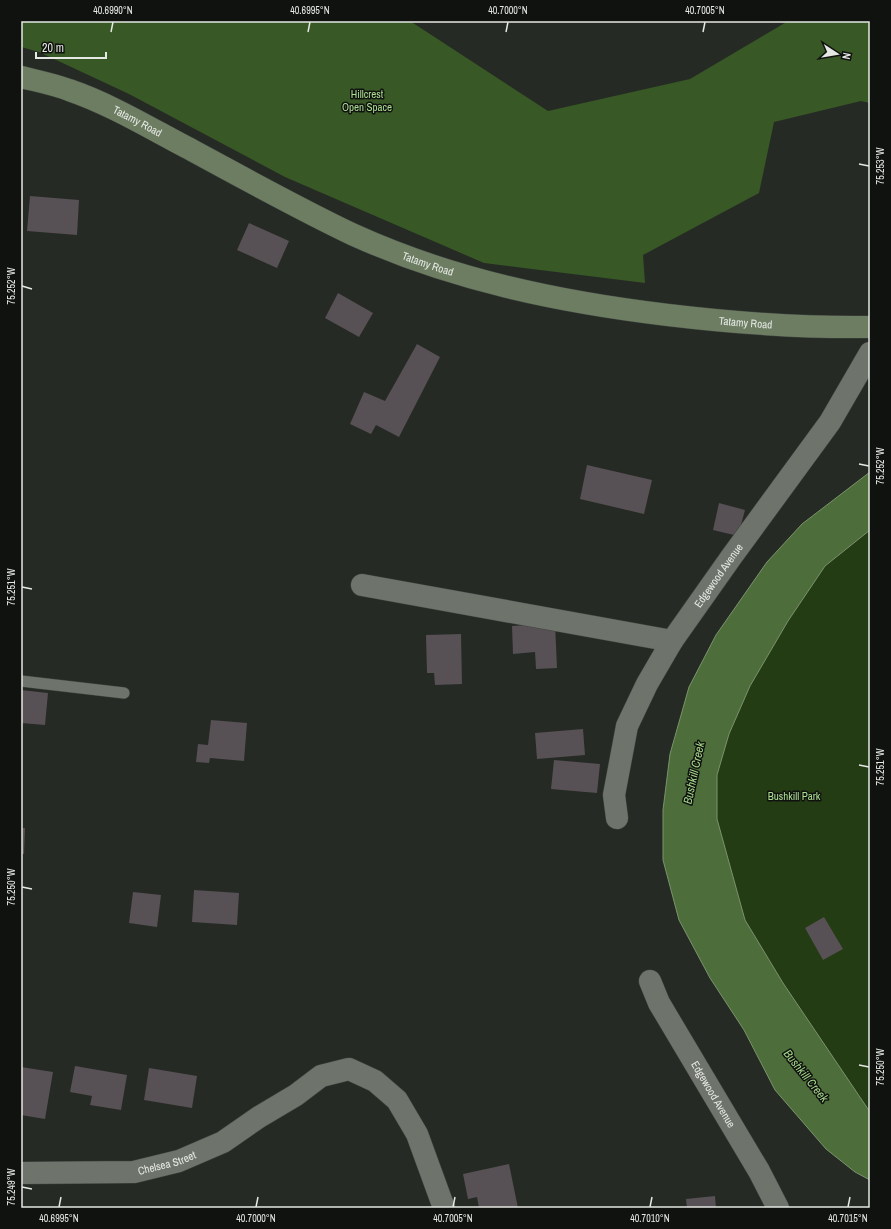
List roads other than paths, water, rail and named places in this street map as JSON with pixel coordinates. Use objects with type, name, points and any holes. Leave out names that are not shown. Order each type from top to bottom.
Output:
[{"type":"main road","name":"Tatamy Road","points":[[21,77],[70,90],[120,112],[290,203],[357,236],[424,263],[476,279],[549,297],[611,308],[652,313],[755,323],[870,327]]},
{"type":"street","name":"Edgewood Avenue","points":[[617,818],[614,795],[627,726],[647,684],[672,641],[830,422],[870,353]]},
{"type":"street","points":[[362,585],[672,641]]},
{"type":"street","name":"Edgewood Avenue","points":[[650,981],[659,1003],[759,1171],[778,1208]]},
{"type":"street","name":"Chelsea Street","points":[[21,1173],[134,1172],[179,1161],[224,1142],[259,1117],[296,1095],[322,1076],[349,1069],[375,1081],[397,1100],[417,1134],[444,1208]]},
{"type":"lane","points":[[21,682],[124,693]]},
{"type":"water","name":"Bushkill Creek","points":[[870,472],[870,530],[825,566],[788,621],[750,686],[729,734],[717,775],[717,819],[745,920],[783,983],[870,1112],[870,1180],[855,1172],[826,1149],[775,1090],[744,1030],[710,978],[679,920],[663,860],[663,810],[670,754],[689,687],[716,635],[767,562],[802,524]]},
{"type":"park label","name":"Hillcrest Open Space","points":[[367,100]]},
{"type":"park label","name":"Bushkill Park","points":[[794,796]]}]
